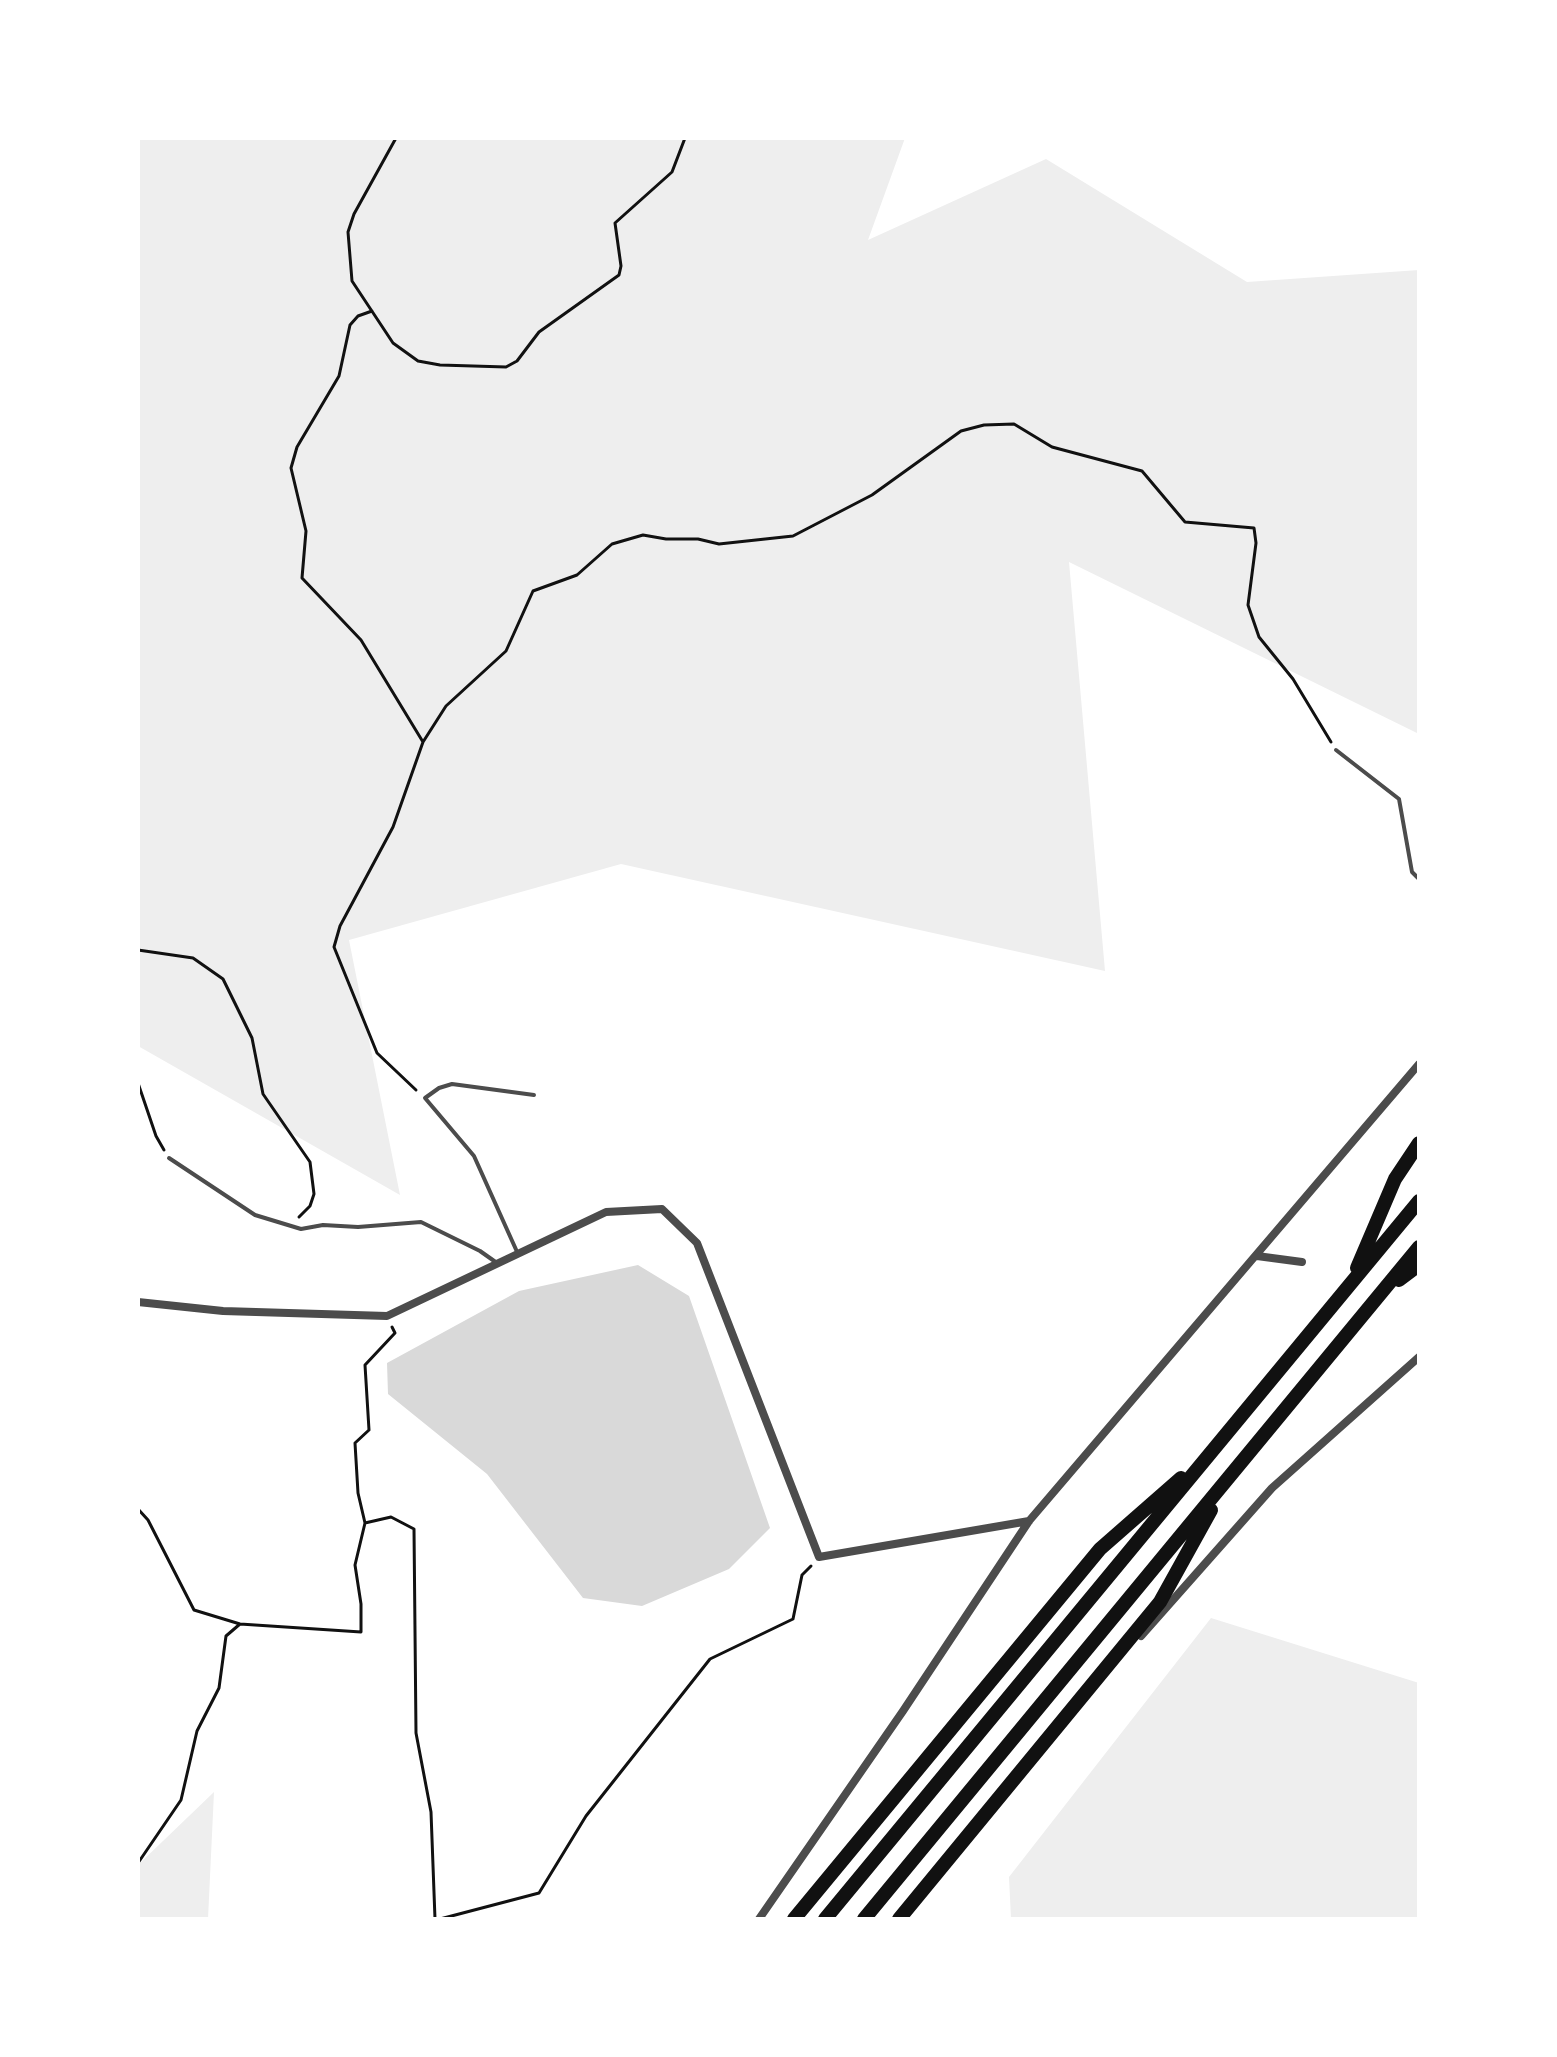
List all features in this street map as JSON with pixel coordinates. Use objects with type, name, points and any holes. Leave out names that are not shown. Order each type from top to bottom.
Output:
[{"type":"highway","points":[[1350,1284],[1395,1179],[1419,1143]]},
{"type":"highway","points":[[825,1919],[1419,1201]]},
{"type":"highway","points":[[864,1919],[1419,1247]]},
{"type":"highway","points":[[1382,1292],[1419,1265]]},
{"type":"highway","points":[[794,1919],[1100,1549],[1212,1452]]},
{"type":"highway","points":[[899,1919],[1160,1602],[1230,1478]]},
{"type":"street","points":[[759,1919],[1029,1521],[1419,1064]]},
{"type":"street","points":[[138,1302],[223,1311],[387,1316],[606,1212],[662,1209],[697,1243],[819,1557],[1029,1521]]},
{"type":"street","points":[[1257,1256],[1302,1262]]},
{"type":"street","points":[[1034,1756],[1272,1488],[1419,1357]]},
{"type":"lane","points":[[1336,750],[1399,799],[1412,872],[1419,879]]},
{"type":"lane","points":[[518,1254],[474,1156],[425,1098],[439,1088],[452,1084],[534,1095]]},
{"type":"lane","points":[[169,1158],[255,1215],[301,1229],[323,1225],[358,1227],[421,1222],[480,1251],[498,1264]]},
{"type":"path","points":[[396,138],[354,214],[348,232],[352,281],[393,343],[418,361],[440,365],[506,367],[517,361],[539,332],[619,275],[621,266],[615,223],[672,172],[685,138]]},
{"type":"path","points":[[374,310],[358,316],[350,325],[339,376],[297,447],[291,468],[306,531],[302,578],[361,640],[423,742]]},
{"type":"path","points":[[425,1098],[377,1053],[334,947],[340,926],[393,827],[423,742],[446,706],[506,651],[533,591],[577,575],[612,544],[643,535],[698,539],[719,544],[793,536],[872,495],[961,431],[984,425],[1014,424],[1052,447],[1142,471],[1185,522],[1254,528],[1256,543],[1248,605],[1259,637],[1293,679],[1336,750]]},
{"type":"path","points":[[138,950],[193,958],[223,979],[252,1038],[263,1094],[310,1162],[314,1194],[310,1206],[299,1216],[301,1229]]},
{"type":"path","points":[[138,1083],[156,1136],[169,1158]]},
{"type":"path","points":[[138,1509],[148,1520],[194,1610],[240,1624],[361,1632],[361,1604],[355,1565],[365,1523],[358,1493],[355,1443],[369,1430],[365,1365],[395,1333],[387,1316]]},
{"type":"path","points":[[365,1523],[391,1517],[414,1529],[416,1733],[431,1812],[437,1919],[539,1893],[586,1816],[710,1659],[793,1619],[802,1575],[819,1557]]},
{"type":"path","points":[[138,1863],[181,1800],[197,1731],[219,1688],[226,1636],[240,1624]]},
{"type":"shaded area","points":[[138,138],[905,138],[868,240],[1046,159],[1247,282],[1419,270],[1419,734],[1069,562],[1105,971],[621,864],[349,940],[400,1195],[138,1046]]},
{"type":"shaded area","points":[[638,1265],[689,1296],[770,1528],[729,1569],[642,1606],[583,1598],[487,1474],[388,1394],[387,1363],[519,1291]]},
{"type":"shaded area","points":[[1211,1618],[1419,1683],[1419,1919],[1011,1919],[1009,1877]]},
{"type":"shaded area","points":[[214,1792],[208,1919],[138,1919],[138,1865]]}]
